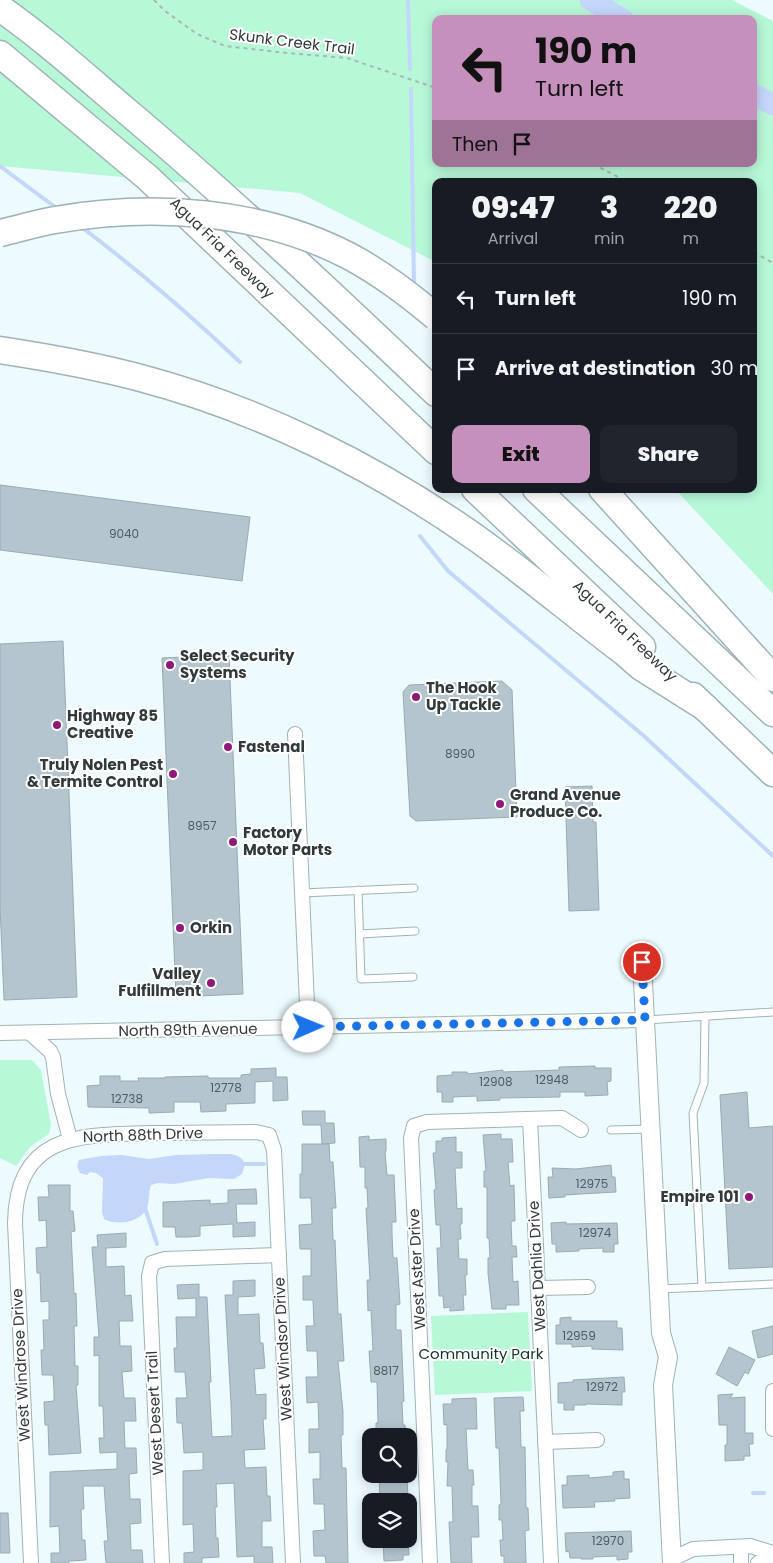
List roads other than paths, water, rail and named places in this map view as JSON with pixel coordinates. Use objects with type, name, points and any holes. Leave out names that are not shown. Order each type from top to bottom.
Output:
[{"type":"highway","points":[[0,8],[76,68],[199,172],[324,286],[432,389]]},
{"type":"highway","name":"Agua Fria Freeway","points":[[0,54],[148,178],[432,448]]},
{"type":"highway","points":[[0,233],[54,220],[133,211],[186,212],[222,217],[289,232],[348,256],[397,285],[432,314]]},
{"type":"highway","points":[[0,350],[88,365],[138,377],[224,404],[334,453],[378,476],[480,541],[641,667],[706,708]]},
{"type":"highway","name":"Agua Fria Freeway","points":[[479,493],[773,773]]},
{"type":"highway","points":[[540,493],[773,713]]},
{"type":"highway","points":[[606,493],[773,678]]},
{"type":"street","points":[[295,734],[308,1027]]},
{"type":"street","points":[[642,962],[661,1333],[655,1358],[663,1385],[675,1562]]},
{"type":"street","name":"North 89th Avenue","points":[[0,1033],[645,1020]]},
{"type":"street","points":[[30,1033],[53,1057],[58,1094],[70,1139]]},
{"type":"street","points":[[530,1119],[562,1118],[581,1130]]},
{"type":"street","name":"West Aster Drive","points":[[430,1563],[411,1138],[414,1126],[427,1122],[530,1119]]},
{"type":"street","name":"West Dahlia Drive","points":[[530,1119],[550,1563]]},
{"type":"street","name":"North 88th Drive","points":[[28,1170],[46,1151],[56,1144],[88,1135],[256,1132],[269,1135]]},
{"type":"street","name":"West Windsor Drive","points":[[269,1135],[274,1150],[292,1563]]},
{"type":"street","name":"West Windrose Drive","points":[[28,1170],[17,1194],[15,1223],[31,1563]]},
{"type":"street","name":"West Desert Trail","points":[[162,1563],[149,1276],[152,1263],[165,1259],[279,1255]]},
{"type":"street","points":[[538,1288],[588,1287]]},
{"type":"street","points":[[773,1391],[773,1429]]},
{"type":"street","points":[[545,1442],[597,1440]]},
{"type":"street","points":[[741,1546],[741,1563]]},
{"type":"street","points":[[675,1562],[693,1548],[750,1546],[773,1555]]},
{"type":"street","points":[[758,1563],[773,1555]]},
{"type":"lane","points":[[302,893],[414,888]]},
{"type":"lane","points":[[358,890],[361,979],[413,977]]},
{"type":"lane","points":[[360,934],[414,931]]},
{"type":"lane","points":[[645,1020],[773,1012]]},
{"type":"lane","points":[[702,1287],[693,1113],[704,1083],[705,1016]]},
{"type":"lane","points":[[611,1130],[650,1128]]},
{"type":"lane","points":[[658,1289],[773,1284]]},
{"type":"water","points":[[231,1154],[239,1157],[245,1164],[242,1174],[234,1179],[209,1178],[174,1184],[158,1183],[151,1185],[148,1205],[144,1213],[134,1220],[121,1223],[104,1219],[102,1212],[103,1178],[96,1173],[90,1172],[87,1175],[80,1173],[77,1166],[79,1160],[101,1156],[122,1155],[149,1159],[176,1155]]},
{"type":"waterway","points":[[408,0],[410,69]]},
{"type":"waterway","points":[[590,0],[616,15]]},
{"type":"waterway","points":[[411,89],[414,286]]},
{"type":"waterway","points":[[757,96],[773,105]]},
{"type":"waterway","points":[[0,166],[59,210]]},
{"type":"waterway","points":[[80,226],[162,292],[240,362]]},
{"type":"waterway","points":[[420,536],[448,571],[644,736],[773,856]]},
{"type":"waterway","points":[[242,1164],[264,1164]]},
{"type":"waterway","points":[[145,1208],[157,1244]]},
{"type":"waterway","points":[[753,1493],[764,1493]]},
{"type":"place","name":"Select Security Systems","points":[[170,665]]},
{"type":"place","name":"The Hook Up Tackle","points":[[416,697]]},
{"type":"place","name":"Highway 85 Creative","points":[[57,725]]},
{"type":"place","name":"Fastenal","points":[[228,747]]},
{"type":"place","name":"Truly Nolen Pest & Termite Control","points":[[173,774]]},
{"type":"place","name":"Grand Avenue Produce Co.","points":[[500,804]]},
{"type":"place","name":"Factory Motor Parts","points":[[233,842]]},
{"type":"place","name":"Orkin","points":[[180,928]]},
{"type":"place","name":"Valley Fulfillment","points":[[211,983]]},
{"type":"place","name":"Empire 101","points":[[749,1197]]},
{"type":"park label","name":"Community Park","points":[[481,1354]]}]
